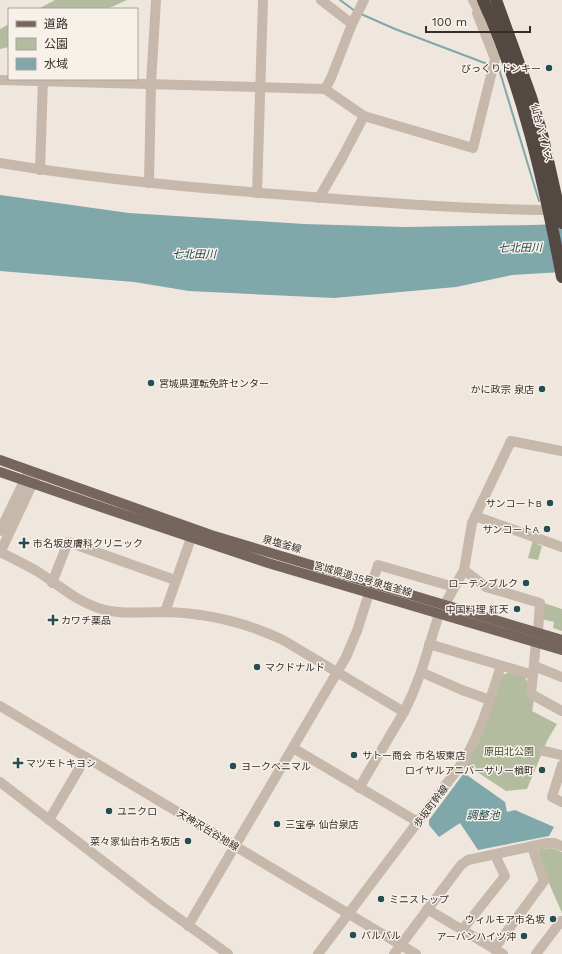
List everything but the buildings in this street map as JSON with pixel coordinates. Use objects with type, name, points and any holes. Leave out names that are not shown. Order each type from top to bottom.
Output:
[{"type":"highway","name":"仙台バイパス","points":[[496,0],[531,97],[543,138],[550,206],[562,277]]},
{"type":"highway","name":"仙台バイパス","points":[[482,6],[521,101],[550,206],[562,224]]},
{"type":"main road","name":"泉塩釜線","points":[[0,460],[31,477],[371,588],[445,604],[538,631],[562,640]]},
{"type":"main road","name":"宮城県道35号泉塩釜線","points":[[0,472],[31,477],[191,538],[311,577],[371,588],[438,614],[562,650]]},
{"type":"street","points":[[149,183],[151,84],[156,0]]},
{"type":"street","points":[[257,193],[263,0]]},
{"type":"street","points":[[321,0],[352,23]]},
{"type":"street","points":[[0,80],[325,89],[364,116],[473,148],[495,59],[477,13],[482,6],[473,0]]},
{"type":"street","points":[[325,89],[331,78],[352,23],[362,4]]},
{"type":"street","points":[[40,170],[43,80]]},
{"type":"street","points":[[319,198],[364,116]]},
{"type":"street","points":[[0,163],[40,170],[149,183],[414,206],[550,206]]},
{"type":"street","points":[[445,604],[464,570],[472,523],[511,441],[562,451]]},
{"type":"street","points":[[0,531],[31,477]]},
{"type":"street","points":[[31,477],[0,552],[36,571],[73,597],[98,608],[112,611],[164,612],[214,616],[263,630],[283,640],[404,712]]},
{"type":"street","points":[[475,516],[562,547]]},
{"type":"street","points":[[164,612],[191,538]]},
{"type":"street","points":[[52,583],[68,542],[176,580]]},
{"type":"street","points":[[188,926],[338,673],[353,643],[378,565],[454,587]]},
{"type":"street","points":[[464,570],[486,587],[540,603],[538,631]]},
{"type":"street","points":[[359,788],[404,712],[412,695],[421,672],[438,614]]},
{"type":"street","points":[[536,643],[531,694],[562,711]]},
{"type":"street","points":[[429,644],[501,666],[533,670],[562,677]]},
{"type":"street","name":"歩坂町幹線","points":[[318,954],[463,762],[472,747],[501,666]]},
{"type":"street","points":[[421,672],[462,690],[490,700]]},
{"type":"street","name":"天神沢台谷地線","points":[[0,706],[416,954]]},
{"type":"street","points":[[293,748],[418,822]]},
{"type":"street","points":[[544,751],[562,755]]},
{"type":"street","points":[[50,820],[86,757]]},
{"type":"street","points":[[562,765],[552,798],[562,802]]},
{"type":"street","points":[[0,782],[188,926],[228,954]]},
{"type":"street","points":[[394,954],[461,865],[468,860],[548,843],[554,843],[562,846]]},
{"type":"street","points":[[427,909],[499,951],[544,881],[532,847]]},
{"type":"street","points":[[462,930],[505,876],[495,855]]},
{"type":"street","points":[[536,954],[561,921],[562,922]]},
{"type":"green space","points":[[55,0],[127,0],[109,8],[40,8]]},
{"type":"green space","points":[[8,25],[8,47],[0,49],[0,29]]},
{"type":"green space","points":[[533,540],[542,546],[538,560],[528,558]]},
{"type":"green space","points":[[544,603],[562,609],[562,631],[553,628],[554,622],[542,619]]},
{"type":"green space","name":"原田北公園","points":[[509,672],[524,676],[527,681],[534,701],[532,711],[557,724],[547,741],[527,789],[506,791],[465,764],[501,676]]},
{"type":"green space","points":[[552,848],[562,852],[562,913],[538,854],[540,849]]},
{"type":"water","name":"七北田川","points":[[0,195],[129,213],[304,224],[404,227],[562,224],[562,272],[512,275],[456,287],[334,298],[189,291],[134,282],[0,271]]},
{"type":"water","name":"調整池","points":[[464,773],[505,802],[507,812],[515,810],[554,827],[549,836],[478,850],[460,823],[439,837],[429,825],[429,820]]},
{"type":"waterway","points":[[340,0],[355,11]]},
{"type":"waterway","points":[[361,14],[395,29],[490,65]]},
{"type":"waterway","points":[[496,68],[499,69],[539,201]]},
{"type":"place","name":"びっくりドンキー","points":[[549,68]]},
{"type":"place","name":"宮城県運転免許センター","points":[[151,383]]},
{"type":"place","name":"かに政宗 泉店","points":[[542,389]]},
{"type":"place","name":"サンコートB","points":[[550,503]]},
{"type":"place","name":"サンコートA","points":[[547,529]]},
{"type":"place","name":"市名坂皮膚科クリニック","points":[[24,543]]},
{"type":"place","name":"ローテンブルク","points":[[526,583]]},
{"type":"place","name":"中国料理 紅天","points":[[517,609]]},
{"type":"place","name":"カワチ薬品","points":[[53,620]]},
{"type":"place","name":"マクドナルド","points":[[257,667]]},
{"type":"place","name":"サトー商会 市名坂東店","points":[[354,755]]},
{"type":"place","name":"マツモトキヨシ","points":[[18,763]]},
{"type":"place","name":"ヨークベニマル","points":[[233,766]]},
{"type":"place","name":"ロイヤルアニバーサリー楢町","points":[[542,770]]},
{"type":"place","name":"ユニクロ","points":[[109,811]]},
{"type":"place","name":"三宝亭 仙台泉店","points":[[277,824]]},
{"type":"place","name":"菜々家仙台市名坂店","points":[[188,841]]},
{"type":"place","name":"ミニストップ","points":[[381,899]]},
{"type":"place","name":"ウィルモア市名坂","points":[[553,919]]},
{"type":"place","name":"パルパル","points":[[353,935]]},
{"type":"place","name":"アーバンハイツ沖","points":[[524,936]]}]
